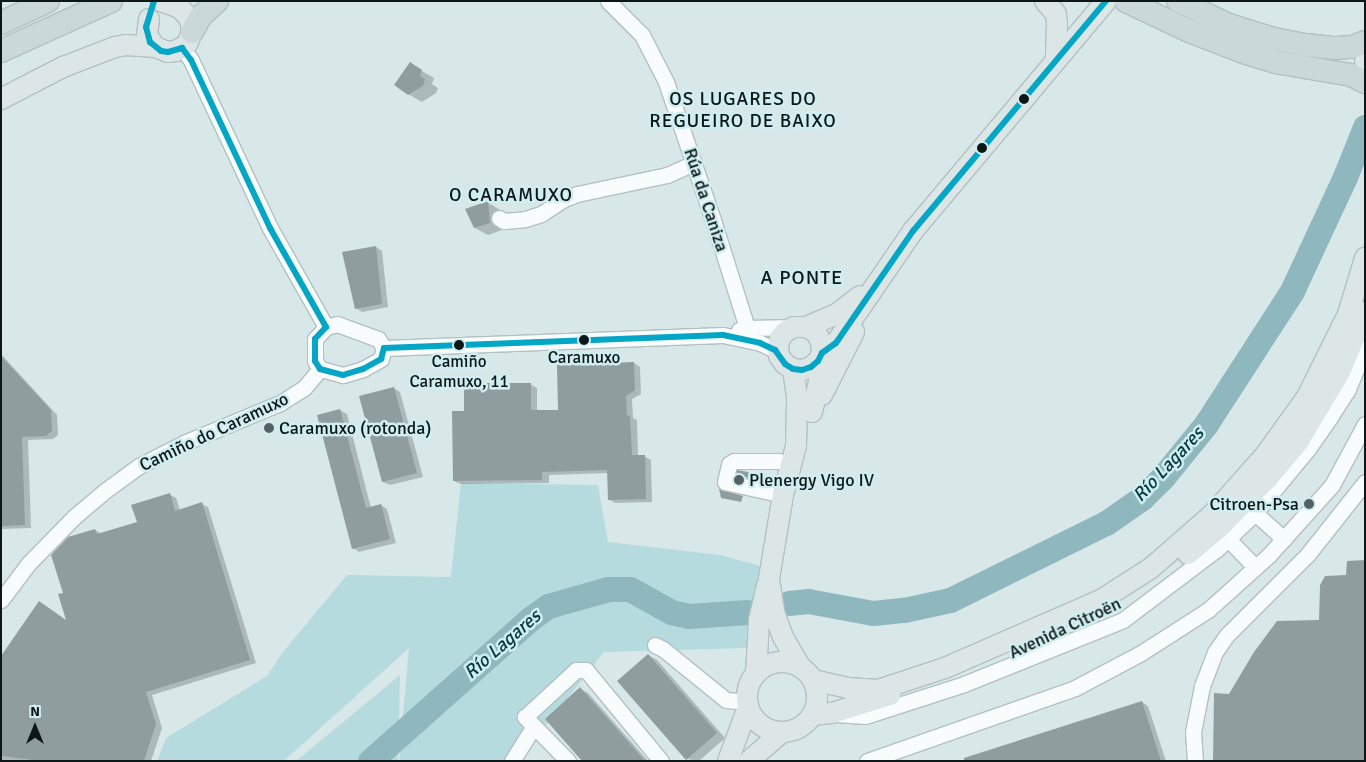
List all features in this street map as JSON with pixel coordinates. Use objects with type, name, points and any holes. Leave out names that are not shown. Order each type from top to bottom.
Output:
[{"type":"highway","points":[[1,23],[48,1]]},
{"type":"highway","points":[[1,51],[111,1]]},
{"type":"highway","points":[[187,40],[201,16],[217,1]]},
{"type":"highway","points":[[1126,1],[1161,18],[1246,53],[1275,62],[1350,75],[1365,82]]},
{"type":"highway","points":[[1178,1],[1229,24],[1274,39],[1306,46],[1336,48],[1352,47],[1365,42]]},
{"type":"main road","points":[[1045,1],[1056,14],[1058,24],[1056,60]]},
{"type":"main road","points":[[786,362],[802,370],[810,367],[818,361],[822,353],[836,343],[913,231],[1106,1]]},
{"type":"main road","points":[[1,99],[63,67],[115,47],[126,45],[155,47],[168,52],[187,40],[190,19],[186,13],[158,8]]},
{"type":"main road","points":[[155,47],[147,35],[158,8]]},
{"type":"main road","points":[[115,47],[158,8]]},
{"type":"main road","points":[[756,674],[765,666],[777,662],[789,663],[806,673],[848,688],[878,690],[963,660],[1101,600],[1151,568],[1213,514],[1266,454],[1307,397],[1348,314],[1365,258]]},
{"type":"main road","points":[[793,455],[797,399],[786,362],[778,347],[780,338],[786,331],[837,314],[875,284]]},
{"type":"main road","points":[[782,732],[771,730],[761,725],[753,717],[748,704],[747,692],[756,674],[767,617],[769,579],[783,495],[793,455],[812,412],[872,297],[875,284]]},
{"type":"main road","name":"Avenida Citroën","points":[[823,714],[1031,647],[1107,612],[1155,582],[1218,529],[1268,478],[1299,442],[1340,372],[1365,312]]},
{"type":"main road","points":[[800,326],[816,332],[821,342],[820,381],[812,412]]},
{"type":"main road","points":[[749,761],[782,732],[800,727],[823,714],[817,703],[817,691],[783,638],[767,617]]},
{"type":"main road","points":[[728,761],[748,704]]},
{"type":"street","name":"Rúa da Caniza","points":[[608,1],[642,35],[666,82],[747,328]]},
{"type":"street","points":[[187,40],[194,68],[270,228],[326,327]]},
{"type":"street","points":[[499,218],[504,221],[525,219],[541,214],[564,199],[577,194],[667,175],[694,163]]},
{"type":"street","points":[[337,324],[350,327],[378,339],[384,348],[380,359],[343,375],[331,374],[320,369],[315,361],[315,339],[326,327],[337,324]]},
{"type":"street","points":[[384,348],[723,335],[747,328],[800,326]]},
{"type":"street","points":[[723,335],[760,343],[775,350],[786,362]]},
{"type":"street","points":[[823,714],[865,716],[964,684],[1123,620],[1172,586],[1228,539],[1255,513],[1308,449],[1330,417],[1347,391],[1365,348]]},
{"type":"street","name":"Camiño do Caramuxo","points":[[1,600],[49,541],[112,485],[155,457],[280,404],[304,388],[320,369]]},
{"type":"street","points":[[867,761],[1075,688],[1141,653],[1208,610],[1256,568],[1332,484],[1365,424]]},
{"type":"street","points":[[783,495],[725,482],[729,464],[734,461],[778,462],[793,455]]},
{"type":"street","points":[[1195,761],[1193,732],[1196,714],[1202,686],[1215,652],[1227,635],[1308,554],[1365,482]]},
{"type":"street","points":[[1255,513],[1284,539]]},
{"type":"street","points":[[1228,539],[1256,568]]},
{"type":"street","points":[[655,645],[663,649],[726,700],[748,704]]},
{"type":"street","points":[[568,761],[525,717],[576,670],[586,670],[661,761]]},
{"type":"street","points":[[512,761],[534,726]]},
{"type":"shaded area","points":[[461,483],[598,485],[608,542],[720,555],[769,568],[746,648],[604,652],[518,761],[399,761],[409,648],[284,761],[157,761],[166,738],[267,676],[283,652],[347,575],[451,577]]},
{"type":"shaded area","points":[[400,675],[398,761],[296,761]]},
{"type":"building","points":[[410,62],[422,70],[420,76],[425,79],[423,86],[408,95],[394,85]]},
{"type":"building","points":[[488,201],[490,223],[474,228],[465,209]]},
{"type":"building","points":[[376,246],[382,304],[355,309],[342,252]]},
{"type":"building","points":[[1,356],[51,410],[52,431],[46,436],[22,437],[25,525],[1,526]]},
{"type":"building","points":[[634,362],[635,390],[626,396],[627,416],[630,415],[632,455],[645,455],[646,499],[608,500],[607,470],[542,472],[542,480],[453,481],[452,411],[464,411],[464,383],[531,383],[531,410],[558,410],[557,365]]},
{"type":"building","points":[[394,387],[417,473],[382,482],[359,396]]},
{"type":"building","points":[[340,409],[366,508],[381,504],[390,539],[352,549],[317,415]]},
{"type":"building","points":[[737,470],[760,474],[758,480],[736,475]]},
{"type":"building","points":[[719,489],[743,496],[741,502],[721,498]]},
{"type":"building","points":[[170,493],[175,511],[202,502],[250,660],[146,692],[156,724],[144,761],[42,761],[1,756],[1,656],[39,601],[66,620],[58,594],[63,593],[51,555],[68,537],[95,529],[97,534],[137,522],[131,505]]},
{"type":"building","points":[[1365,560],[1365,761],[1213,761],[1214,693],[1229,694],[1254,652],[1277,621],[1319,620],[1320,585],[1325,576],[1346,575],[1347,561]]},
{"type":"building","points":[[648,654],[717,733],[686,760],[617,681]]},
{"type":"building","points":[[580,687],[645,761],[582,761],[545,719]]},
{"type":"building","points":[[1142,701],[1161,761],[964,761],[964,758]]},
{"type":"waterway","name":"Río Lagares","points":[[789,603],[808,601],[873,613],[904,610],[950,600],[1106,523],[1142,498],[1163,477],[1206,424],[1292,291],[1345,177],[1365,127]]},
{"type":"waterway","name":"Río Lagares","points":[[370,761],[530,619],[548,606],[608,589],[630,589],[671,612],[689,616],[747,612]]},
{"type":"transit line","points":[[154,1],[146,27],[150,42],[161,51],[168,52],[182,48],[191,60],[270,228],[326,327],[315,339],[315,361],[320,369],[343,375],[363,369],[381,359],[384,348],[723,335],[760,343],[775,350],[785,364],[793,369],[802,370],[811,367],[818,361],[822,353],[836,343],[913,231],[1106,1]]},
{"type":"place","name":"Caramuxo","points":[[584,340]]},
{"type":"place","name":"Camiño Caramuxo, 11","points":[[459,345]]},
{"type":"place","name":"Caramuxo (rotonda)","points":[[269,428]]},
{"type":"place","name":"Plenergy Vigo IV","points":[[739,480]]},
{"type":"place","name":"Citroen-Psa","points":[[1309,504]]},
{"type":"district","name":"OS LUGARES DO REGUEIRO DE BAIXO","points":[[743,111]]},
{"type":"district","name":"O CARAMUXO","points":[[511,196]]},
{"type":"district","name":"A PONTE","points":[[802,277]]}]
